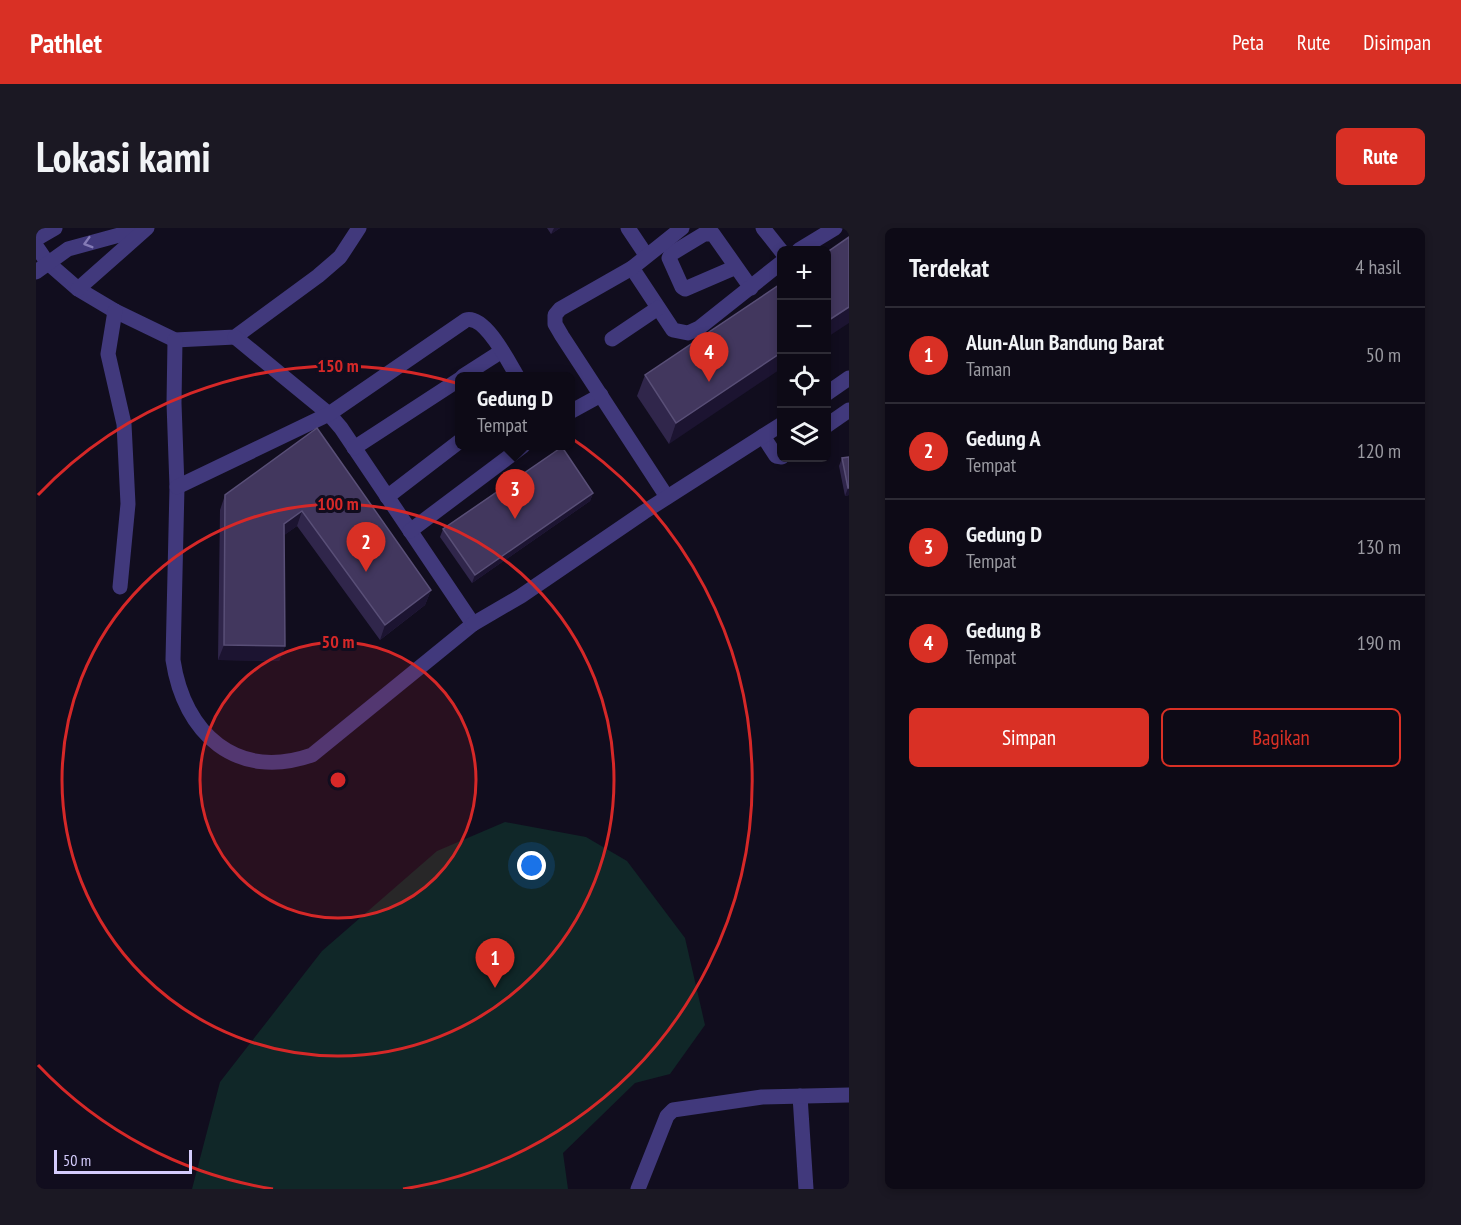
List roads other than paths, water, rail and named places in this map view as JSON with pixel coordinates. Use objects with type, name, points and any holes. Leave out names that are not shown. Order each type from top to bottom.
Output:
[{"type":"street","points":[[36,239],[55,228]]},
{"type":"street","points":[[42,267],[68,249],[146,228]]},
{"type":"street","points":[[78,289],[146,228]]},
{"type":"street","points":[[36,246],[42,267],[115,311],[175,340],[235,337],[340,257],[359,228]]},
{"type":"street","points":[[628,228],[646,255]]},
{"type":"street","points":[[667,497],[555,324],[555,315],[560,309],[632,268],[682,228]]},
{"type":"street","points":[[763,228],[777,246]]},
{"type":"street","points":[[802,246],[812,234],[836,228]]},
{"type":"street","points":[[632,268],[673,330],[688,333],[699,328],[777,266]]},
{"type":"street","points":[[736,267],[751,288]]},
{"type":"street","points":[[612,339],[658,308]]},
{"type":"street","points":[[115,311],[108,354],[124,424],[128,504],[120,587]]},
{"type":"street","points":[[177,487],[329,414],[466,320],[477,320],[502,351],[515,372]]},
{"type":"street","points":[[235,337],[329,414],[473,624]]},
{"type":"street","points":[[175,340],[174,403],[177,487],[173,660],[175,675],[194,716],[206,735],[223,750],[243,759],[259,762],[287,763],[312,755],[473,624],[529,591],[667,497],[777,427]]},
{"type":"street","points":[[470,372],[502,351]]},
{"type":"street","points":[[354,448],[455,382]]},
{"type":"street","points":[[838,386],[849,401]]},
{"type":"street","points":[[575,409],[601,395]]},
{"type":"street","points":[[831,423],[849,410]]},
{"type":"street","points":[[763,436],[777,456]]},
{"type":"street","points":[[387,497],[455,444]]},
{"type":"street","points":[[411,531],[518,450]]},
{"type":"street","points":[[638,1189],[667,1116],[673,1110],[762,1097],[849,1095]]},
{"type":"street","points":[[800,1096],[806,1189]]},
{"type":"place","name":"Gedung B","points":[[709,382]]},
{"type":"place","name":"Gedung D","points":[[515,519]]},
{"type":"place","name":"Gedung A","points":[[366,572]]},
{"type":"place","name":"Alun-Alun Bandung Barat","points":[[495,988]]}]
